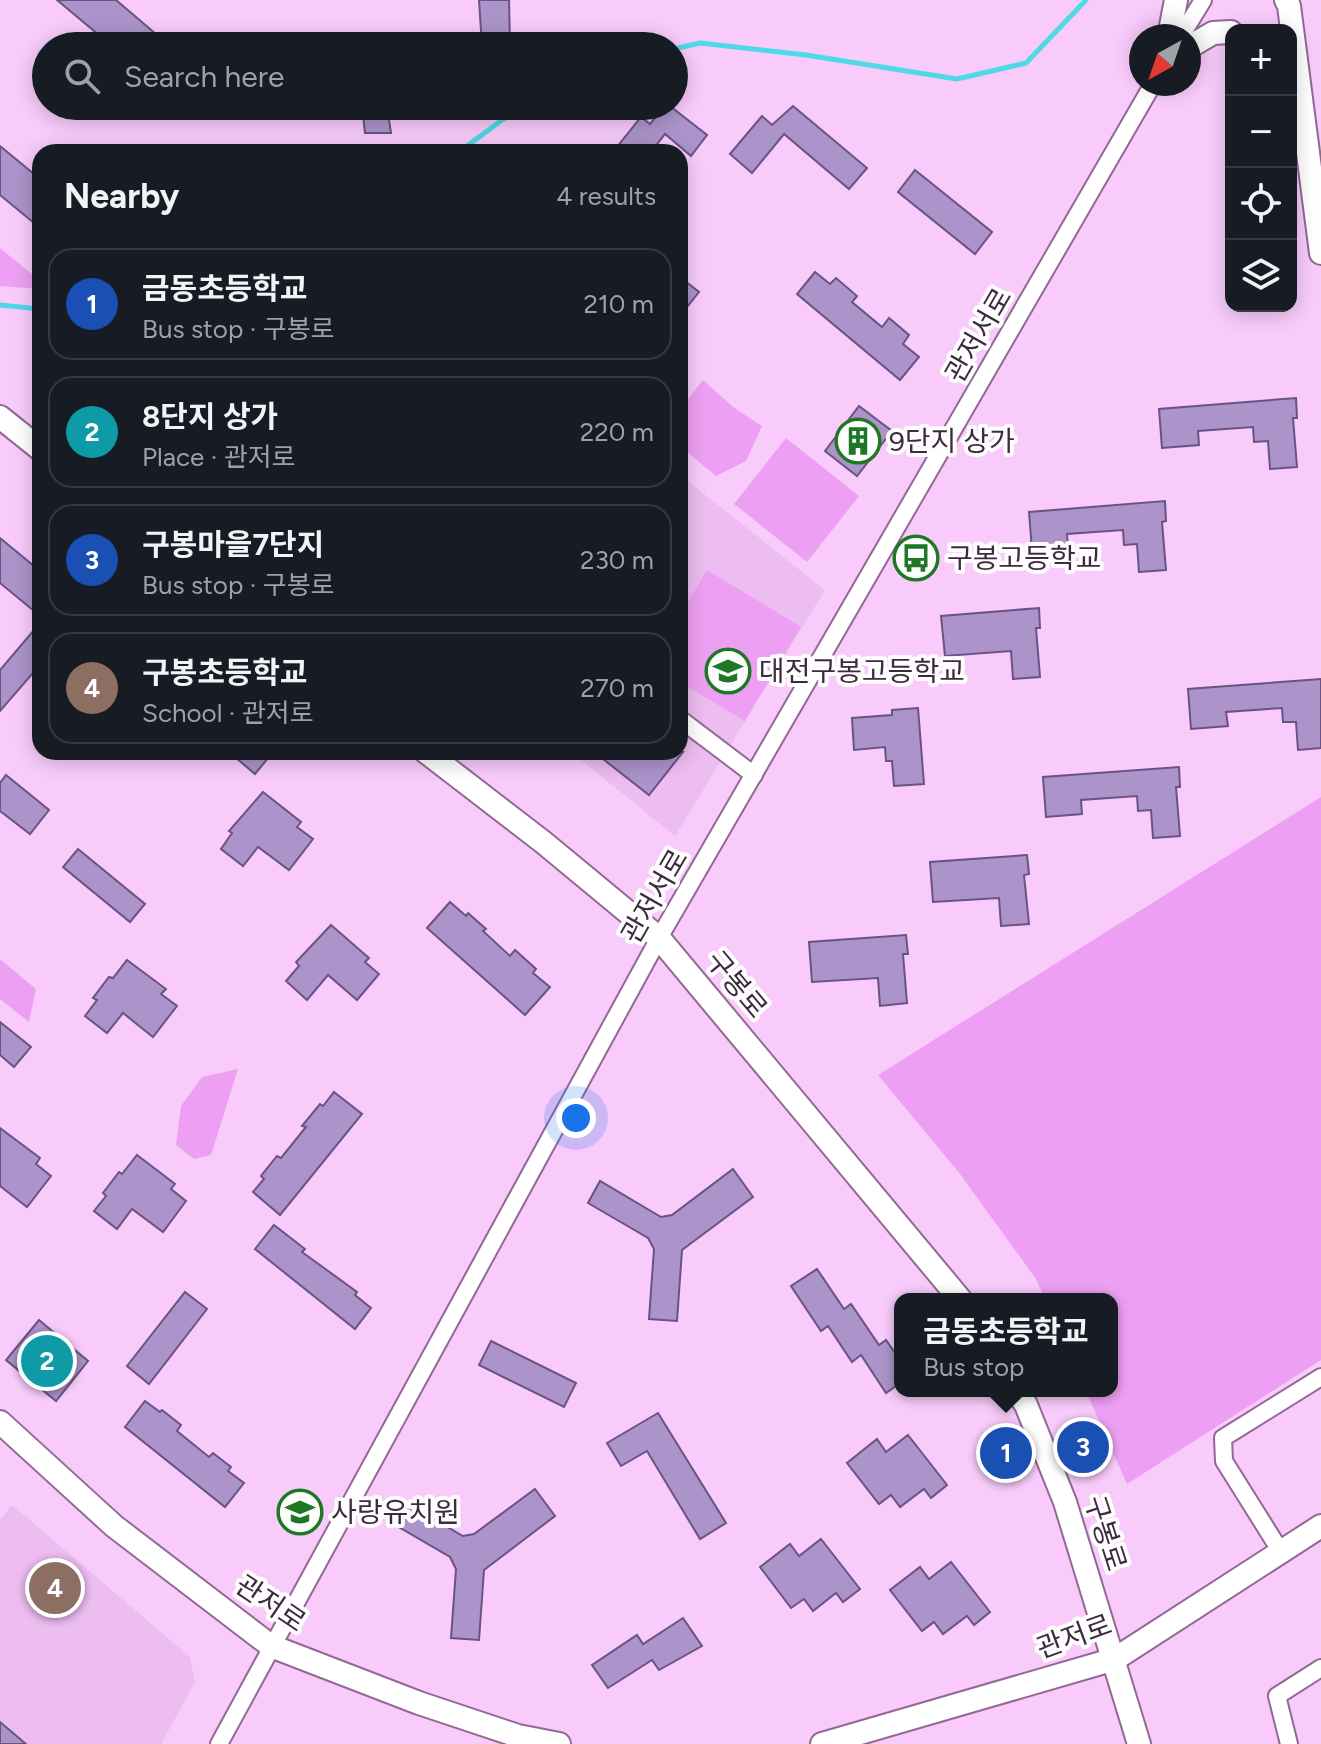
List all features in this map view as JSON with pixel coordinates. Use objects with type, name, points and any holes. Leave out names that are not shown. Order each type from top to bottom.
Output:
[{"type":"street","points":[[1171,24],[1176,0]]},
{"type":"street","points":[[1188,24],[1203,0]]},
{"type":"street","points":[[1286,0],[1291,24]]},
{"type":"street","points":[[1201,40],[1213,33],[1225,32]]},
{"type":"street","points":[[1297,93],[1321,253]]},
{"type":"street","name":"관저서로","points":[[219,1744],[659,938],[1146,96]]},
{"type":"street","points":[[0,417],[32,443]]},
{"type":"street","points":[[688,725],[754,775]]},
{"type":"street","name":"구봉로","points":[[436,760],[543,842],[659,938],[955,1293]]},
{"type":"street","points":[[1281,1552],[1224,1461],[1223,1438],[1321,1377]]},
{"type":"street","name":"구봉로","points":[[1021,1397],[1065,1502],[1139,1744]]},
{"type":"street","name":"관저로","points":[[0,1422],[114,1526],[271,1646],[419,1703],[518,1736],[559,1744]]},
{"type":"street","name":"관저로","points":[[822,1744],[1115,1659],[1321,1526]]},
{"type":"street","points":[[1289,1744],[1277,1696],[1321,1668]]},
{"type":"shaded area","points":[[0,248],[32,274],[32,288],[0,286]]},
{"type":"shaded area","points":[[703,380],[733,407],[762,426],[746,461],[716,476],[688,453],[688,399]]},
{"type":"shaded area","points":[[786,438],[859,496],[807,562],[734,504]]},
{"type":"shaded area","name":"대전구봉고등학교","points":[[688,481],[825,590],[675,836],[581,760],[688,760]]},
{"type":"shaded area","points":[[707,570],[801,627],[745,721],[688,687],[688,602]]},
{"type":"shaded area","points":[[1321,797],[1321,1360],[1127,1484],[1089,1397],[1118,1397],[1118,1293],[1042,1293],[1036,1279],[960,1174],[878,1075]]},
{"type":"shaded area","points":[[0,959],[36,989],[29,1022],[0,999]]},
{"type":"shaded area","points":[[238,1069],[211,1155],[194,1159],[176,1145],[181,1106],[202,1077]]},
{"type":"shaded area","points":[[12,1505],[190,1657],[195,1682],[161,1744],[0,1744],[0,1520]]},
{"type":"building","points":[[57,0],[116,0],[154,32],[95,32]]},
{"type":"building","points":[[479,0],[509,0],[510,32],[481,32]]},
{"type":"building","points":[[793,106],[867,168],[849,189],[784,134],[752,173],[730,154],[762,116],[772,125]]},
{"type":"building","points":[[364,120],[389,120],[391,133],[365,133]]},
{"type":"building","points":[[639,120],[650,124],[653,120],[688,120],[707,135],[691,156],[688,144],[677,144],[665,134],[657,144],[619,144]]},
{"type":"building","points":[[0,146],[32,172],[32,221],[0,195]]},
{"type":"building","points":[[915,170],[992,232],[975,254],[898,192]]},
{"type":"building","points":[[815,272],[830,284],[836,278],[857,296],[852,302],[882,327],[889,318],[909,335],[903,344],[919,357],[900,380],[797,294]]},
{"type":"building","points":[[688,283],[699,292],[688,306]]},
{"type":"building","points":[[1296,398],[1297,418],[1293,418],[1297,467],[1270,469],[1268,441],[1254,442],[1253,427],[1198,431],[1199,445],[1162,448],[1159,409]]},
{"type":"building","name":"9단지 상가","points":[[859,406],[892,431],[857,476],[825,451]]},
{"type":"building","points":[[1165,501],[1166,521],[1162,522],[1166,570],[1139,572],[1137,544],[1124,545],[1123,530],[1067,534],[1068,548],[1032,551],[1029,512]]},
{"type":"building","points":[[0,538],[32,564],[32,609],[0,583]]},
{"type":"building","points":[[1039,608],[1040,628],[1036,628],[1040,677],[1013,679],[1011,651],[945,656],[941,616]]},
{"type":"building","points":[[32,632],[32,674],[0,711],[0,670]]},
{"type":"building","points":[[1321,679],[1321,748],[1298,750],[1296,722],[1283,722],[1282,708],[1226,712],[1228,726],[1191,729],[1188,689]]},
{"type":"building","points":[[918,708],[924,784],[894,786],[892,761],[886,761],[885,747],[854,750],[852,718],[892,715],[892,710]]},
{"type":"building","points":[[238,760],[266,760],[255,774]]},
{"type":"building","points":[[604,760],[677,760],[649,795]]},
{"type":"building","points":[[1179,767],[1180,787],[1176,787],[1180,836],[1153,838],[1151,810],[1138,811],[1137,796],[1081,800],[1082,814],[1046,817],[1043,777]]},
{"type":"building","points":[[6,775],[49,810],[30,834],[0,811],[0,783]]},
{"type":"building","points":[[263,792],[301,822],[297,827],[313,839],[289,870],[258,847],[243,866],[221,849],[232,833],[229,831]]},
{"type":"building","points":[[78,849],[145,904],[130,922],[63,867]]},
{"type":"building","points":[[1027,855],[1029,874],[1024,875],[1029,924],[1001,926],[999,898],[933,902],[930,862]]},
{"type":"building","points":[[450,902],[486,929],[483,931],[510,956],[515,950],[536,969],[533,973],[550,987],[525,1015],[427,928]]},
{"type":"building","points":[[331,925],[369,958],[365,962],[379,974],[357,1000],[328,975],[307,1000],[286,981],[299,966],[296,962]]},
{"type":"building","points":[[906,935],[908,954],[903,954],[907,1003],[880,1006],[878,978],[812,982],[809,942]]},
{"type":"building","points":[[127,960],[166,989],[161,994],[177,1006],[153,1037],[123,1013],[107,1033],[85,1016],[97,1000],[93,998]]},
{"type":"building","points":[[0,1022],[31,1047],[14,1067],[0,1055]]},
{"type":"building","points":[[334,1092],[362,1114],[280,1215],[253,1192],[277,1156],[281,1158],[306,1127],[302,1126]]},
{"type":"building","points":[[0,1128],[40,1158],[36,1164],[51,1176],[27,1207],[0,1186]]},
{"type":"building","points":[[137,1155],[175,1184],[171,1189],[186,1201],[163,1232],[132,1209],[117,1229],[94,1211],[119,1172],[122,1174]]},
{"type":"building","points":[[733,1169],[753,1197],[682,1250],[677,1321],[649,1319],[654,1249],[648,1238],[588,1203],[600,1181],[661,1217],[672,1215]]},
{"type":"building","points":[[274,1225],[305,1249],[302,1252],[357,1292],[355,1295],[371,1308],[355,1329],[255,1249]]},
{"type":"building","points":[[817,1269],[844,1309],[851,1304],[879,1345],[886,1340],[894,1351],[894,1387],[886,1393],[861,1355],[852,1362],[828,1326],[821,1331],[791,1286]]},
{"type":"building","points":[[185,1292],[207,1309],[149,1384],[127,1366]]},
{"type":"building","points":[[39,1320],[88,1361],[56,1401],[6,1360]]},
{"type":"building","points":[[491,1341],[576,1383],[564,1407],[479,1365]]},
{"type":"building","points":[[145,1401],[181,1425],[177,1431],[209,1457],[213,1453],[231,1467],[228,1471],[244,1483],[225,1507],[125,1427]]},
{"type":"building","points":[[658,1413],[726,1523],[700,1539],[647,1451],[621,1466],[607,1443]]},
{"type":"building","points":[[908,1435],[947,1485],[931,1498],[924,1489],[900,1507],[891,1495],[879,1504],[847,1463],[877,1439],[886,1452]]},
{"type":"building","points":[[535,1489],[555,1516],[484,1570],[479,1640],[451,1638],[456,1569],[450,1557],[390,1522],[402,1501],[463,1536],[474,1534]]},
{"type":"building","points":[[821,1539],[860,1589],[843,1602],[836,1593],[813,1611],[804,1599],[791,1608],[760,1567],[790,1544],[799,1556]]},
{"type":"building","points":[[951,1562],[990,1612],[974,1625],[967,1616],[943,1634],[934,1622],[922,1631],[890,1590],[920,1567],[929,1579]]},
{"type":"building","points":[[683,1618],[702,1646],[659,1670],[652,1660],[608,1688],[592,1665],[637,1635],[643,1644]]},
{"type":"building","points":[[0,1722],[26,1744],[0,1744]]},
{"type":"waterway","points":[[688,46],[700,43],[806,55],[957,79],[1026,63],[1086,0]]},
{"type":"waterway","points":[[470,144],[502,120]]},
{"type":"waterway","points":[[0,305],[32,308]]},
{"type":"place","name":"9단지 상가","points":[[858,441]]},
{"type":"place","name":"구봉고등학교","points":[[916,558]]},
{"type":"place","name":"대전구봉고등학교","points":[[728,671]]},
{"type":"place","name":"8단지 상가","points":[[47,1361]]},
{"type":"place","name":"구봉마을7단지","points":[[1083,1447]]},
{"type":"place","name":"금동초등학교","points":[[1006,1453]]},
{"type":"place","name":"사랑유치원","points":[[300,1512]]},
{"type":"place","name":"구봉초등학교","points":[[55,1588]]}]
